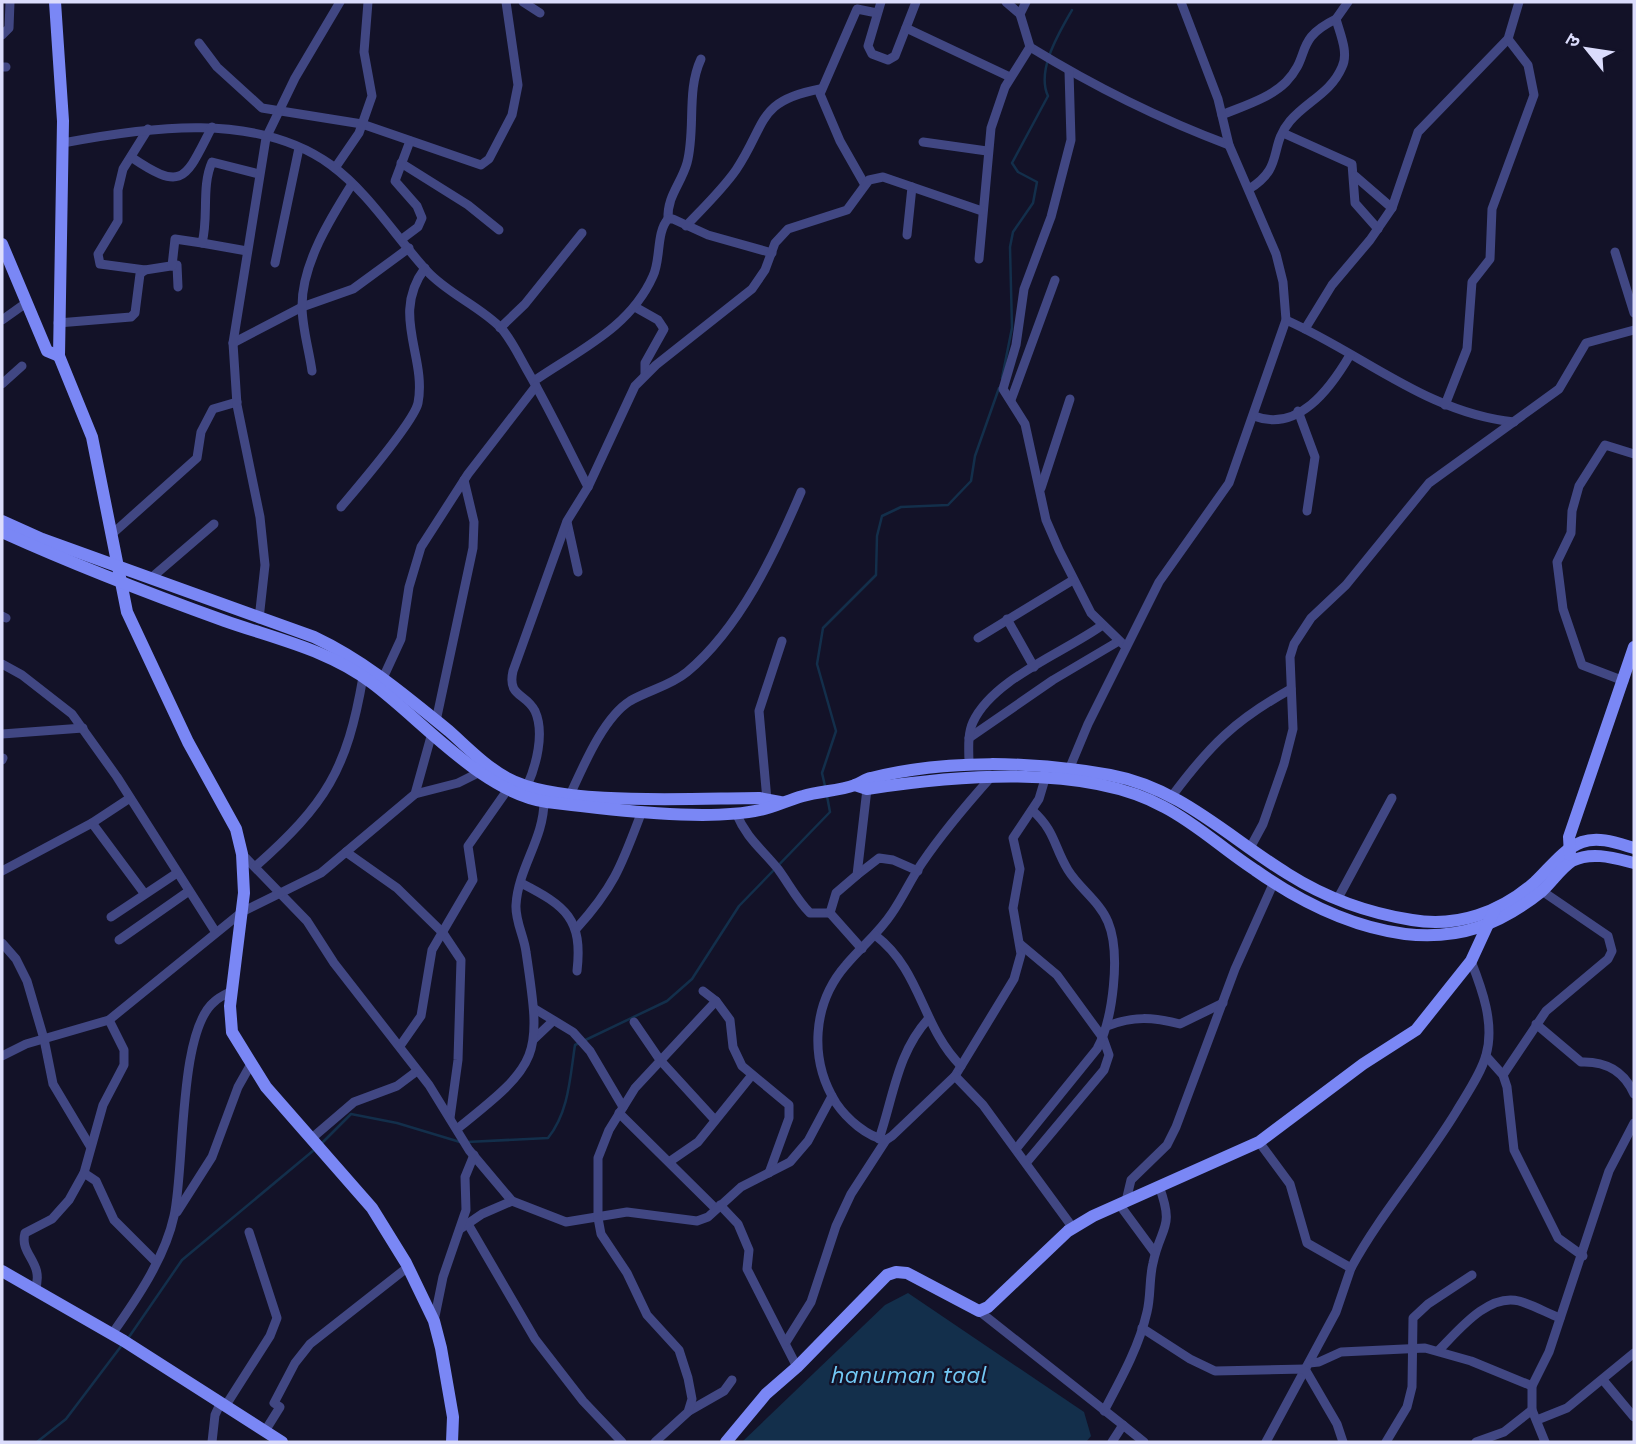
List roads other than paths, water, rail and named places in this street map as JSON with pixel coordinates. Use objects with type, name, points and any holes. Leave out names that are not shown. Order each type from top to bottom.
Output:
[{"type":"street","points":[[2,35],[9,29],[10,2]]},
{"type":"street","points":[[55,2],[63,143],[58,323],[60,356],[92,438],[118,573],[136,635],[188,742],[236,829],[242,854],[242,912],[232,990],[232,1032],[266,1087],[372,1208],[408,1267],[434,1321],[449,1395],[452,1442]]},
{"type":"street","points":[[259,619],[265,565],[260,517],[237,402],[233,344],[267,138],[278,112],[340,2]]},
{"type":"street","points":[[335,168],[362,124],[372,96],[364,52],[368,2]]},
{"type":"street","points":[[199,43],[217,67],[262,108],[362,124],[474,164],[485,164],[512,115],[518,85],[506,2]]},
{"type":"street","points":[[523,2],[540,13]]},
{"type":"street","points":[[881,2],[868,46],[872,54],[892,59],[916,2]]},
{"type":"street","points":[[1006,2],[1020,14],[1030,47],[1158,118],[1228,145]]},
{"type":"street","points":[[1020,14],[1026,2]]},
{"type":"street","points":[[1068,775],[1122,644],[1170,562],[1228,483],[1286,320],[1283,282],[1276,254],[1228,145],[1222,115],[1181,2]]},
{"type":"street","points":[[1249,189],[1269,174],[1283,133],[1290,122],[1327,91],[1342,67],[1345,52],[1336,19],[1349,2]]},
{"type":"street","points":[[1306,329],[1332,285],[1392,208],[1418,132],[1508,39],[1519,2]]},
{"type":"street","points":[[865,185],[823,105],[820,89],[857,9],[877,13]]},
{"type":"street","points":[[1222,115],[1261,98],[1285,83],[1307,39],[1320,27],[1336,19]]},
{"type":"street","points":[[906,28],[1010,77]]},
{"type":"street","points":[[1445,405],[1466,349],[1472,282],[1490,259],[1492,209],[1534,95],[1528,65],[1508,39]]},
{"type":"street","points":[[979,259],[987,150],[1000,98],[1030,47]]},
{"type":"street","points":[[383,678],[401,639],[409,587],[421,547],[464,480],[535,383],[622,323],[653,277],[668,219],[671,194],[687,163],[693,80],[701,60]]},
{"type":"street","points":[[1069,71],[1071,140],[1051,217],[1024,289],[1016,345],[1003,389],[1025,424],[1046,520],[1073,580],[1101,626],[1122,644]]},
{"type":"street","points":[[686,226],[737,169],[768,111],[792,96],[820,89]]},
{"type":"street","points":[[63,143],[148,130],[212,127],[267,138],[299,148],[335,168],[402,239],[425,268],[500,328],[535,383],[588,487]]},
{"type":"street","points":[[131,157],[161,177],[172,179],[184,174],[194,162],[212,127]]},
{"type":"street","points":[[148,130],[123,169],[118,190],[118,221],[98,254],[100,264],[145,270],[177,265],[178,288]]},
{"type":"street","points":[[1283,133],[1326,155],[1347,160],[1354,176],[1392,208]]},
{"type":"street","points":[[402,239],[418,227],[422,218],[417,206],[396,184],[410,141]]},
{"type":"street","points":[[923,142],[987,150]]},
{"type":"street","points":[[275,264],[299,148]]},
{"type":"street","points":[[202,243],[206,227],[208,172],[212,162],[259,174]]},
{"type":"street","points":[[401,163],[468,205],[499,230]]},
{"type":"street","points":[[1354,176],[1352,189],[1355,203],[1378,229]]},
{"type":"street","points":[[527,786],[537,753],[537,714],[510,682],[567,521],[588,487],[617,423],[645,375],[752,289],[780,235],[788,229],[847,210],[865,185],[876,177],[982,211]]},
{"type":"street","points":[[312,371],[302,307],[304,285],[325,230],[352,184]]},
{"type":"street","points":[[907,235],[912,187]]},
{"type":"street","points":[[668,219],[772,253]]},
{"type":"street","points":[[500,328],[525,304],[582,233]]},
{"type":"street","points":[[172,266],[175,239],[247,251]]},
{"type":"street","points":[[2,244],[47,351],[60,356]]},
{"type":"street","points":[[233,344],[302,307],[353,289],[409,248]]},
{"type":"street","points":[[1615,252],[1634,313]]},
{"type":"street","points":[[341,507],[405,428],[417,407],[419,392],[409,310],[413,286],[425,268]]},
{"type":"street","points":[[58,323],[131,317],[135,313],[140,274],[145,270]]},
{"type":"street","points":[[1011,400],[1055,280]]},
{"type":"street","points":[[2,320],[26,303]]},
{"type":"street","points":[[635,307],[657,320],[664,329],[645,363],[645,375]]},
{"type":"street","points":[[1286,320],[1385,376],[1445,405],[1466,414],[1514,422]]},
{"type":"street","points":[[1250,848],[1263,824],[1284,764],[1293,729],[1290,657],[1294,644],[1311,618],[1346,585],[1429,483],[1559,389],[1586,343],[1634,330]]},
{"type":"street","points":[[1254,416],[1276,421],[1323,396],[1350,355]]},
{"type":"street","points":[[2,384],[22,366]]},
{"type":"street","points":[[1040,490],[1070,399]]},
{"type":"street","points":[[111,535],[197,458],[201,432],[213,409],[237,402]]},
{"type":"street","points":[[1298,411],[1313,444],[1315,457],[1307,511]]},
{"type":"street","points":[[1624,681],[1582,665],[1563,609],[1557,562],[1571,533],[1572,510],[1579,486],[1605,445],[1634,454]]},
{"type":"street","points":[[415,794],[434,727],[473,548],[474,522],[464,480]]},
{"type":"street","points":[[569,794],[595,745],[617,712],[628,703],[688,671],[724,631],[761,578],[801,492]]},
{"type":"street","points":[[2,521],[225,621],[297,644],[333,659],[494,769],[527,786],[569,794],[784,802]]},
{"type":"street","points":[[567,521],[578,572]]},
{"type":"street","points":[[150,579],[214,524]]},
{"type":"street","points":[[2,532],[118,573],[150,579],[344,651],[383,678],[480,772],[508,789],[544,801],[642,811],[736,813],[761,810],[808,794],[838,789],[925,780],[992,776],[1045,779],[1068,775],[1162,806],[1274,882],[1332,913],[1374,929],[1447,937],[1490,924],[1542,891],[1570,855],[1569,837],[1634,647]]},
{"type":"street","points":[[978,638],[1073,580]]},
{"type":"street","points":[[1007,619],[1034,667]]},
{"type":"street","points":[[969,765],[972,724],[990,699],[1034,667],[1101,626]]},
{"type":"street","points":[[767,800],[759,711],[782,641]]},
{"type":"street","points":[[970,738],[1054,680],[1122,644]]},
{"type":"street","points":[[2,664],[54,698],[83,729],[215,931]]},
{"type":"street","points":[[255,867],[292,834],[337,773],[356,718],[363,677]]},
{"type":"street","points":[[1172,796],[1203,754],[1226,731],[1291,689]]},
{"type":"street","points":[[2,734],[83,729]]},
{"type":"street","points":[[857,874],[861,787],[867,778],[969,765],[1131,779],[1172,796],[1287,873],[1337,900],[1374,913],[1419,922],[1448,922],[1475,917],[1495,909],[1594,839],[1634,848]]},
{"type":"street","points":[[2,1065],[6,1054],[44,1039],[110,1020],[215,931],[279,891],[309,880],[415,794],[458,783],[480,772]]},
{"type":"street","points":[[883,1139],[852,1121],[832,1096],[817,1051],[821,1013],[830,988],[845,965],[875,935],[957,816],[992,776]]},
{"type":"street","points":[[883,1139],[941,1093],[955,1076],[1014,979],[1020,944],[1013,908],[1020,869],[1013,838],[1032,810],[1045,779]]},
{"type":"street","points":[[400,1045],[421,1016],[432,950],[473,880],[475,873],[468,851],[471,840],[508,789]]},
{"type":"street","points":[[2,871],[92,823],[130,798]]},
{"type":"street","points":[[1337,900],[1392,798]]},
{"type":"street","points":[[458,1131],[523,1070],[534,1039],[535,1009],[525,945],[515,909],[521,883],[540,835],[544,801]]},
{"type":"street","points":[[1016,1149],[1076,1078],[1103,1038],[1113,978],[1112,940],[1108,923],[1068,870],[1053,833],[1032,810]]},
{"type":"street","points":[[576,929],[598,905],[621,870],[642,811]]},
{"type":"street","points":[[736,813],[745,835],[779,871],[799,902],[810,913],[830,913],[862,949]]},
{"type":"street","points":[[92,823],[144,893]]},
{"type":"street","points":[[346,852],[397,888],[443,933],[458,953],[461,968],[458,1060],[450,1118]]},
{"type":"street","points":[[242,854],[307,921],[334,963],[400,1045],[471,1152],[512,1201],[566,1222],[627,1212],[689,1222],[708,1217],[741,1187],[790,1161],[808,1141],[832,1096]]},
{"type":"street","points":[[1570,855],[1634,863]]},
{"type":"street","points":[[830,913],[836,893],[879,858],[893,860],[918,871]]},
{"type":"street","points":[[111,918],[177,873]]},
{"type":"street","points":[[1121,1203],[1131,1180],[1167,1144],[1175,1128],[1223,1003],[1274,882]]},
{"type":"street","points":[[521,883],[552,901],[576,929],[580,946],[577,971]]},
{"type":"street","points":[[119,940],[189,891]]},
{"type":"street","points":[[1503,1075],[1536,1024],[1556,1001],[1608,958],[1612,944],[1597,927],[1542,891]]},
{"type":"street","points":[[979,1311],[988,1307],[1073,1228],[1121,1203],[1259,1142],[1363,1064],[1416,1030],[1471,961],[1495,909]]},
{"type":"street","points":[[875,935],[894,950],[908,969],[944,1048],[961,1066]]},
{"type":"street","points":[[1020,944],[1057,975],[1103,1038],[1109,1055],[1104,1070],[1026,1163]]},
{"type":"street","points":[[3,948],[21,968],[44,1039],[53,1084],[90,1146]]},
{"type":"street","points":[[1266,1442],[1336,1312],[1351,1268],[1382,1215],[1427,1158],[1486,1056],[1489,1036],[1486,1013],[1471,961]]},
{"type":"street","points":[[174,1216],[193,1043],[200,1022],[213,1002],[232,990]]},
{"type":"street","points":[[703,992],[716,1001],[730,1020],[735,1057],[752,1075],[784,1099],[790,1109],[769,1173]]},
{"type":"street","points":[[688,1412],[692,1399],[684,1359],[647,1315],[627,1273],[607,1247],[598,1218],[598,1158],[621,1110],[660,1060],[716,1001]]},
{"type":"street","points":[[1107,1026],[1127,1019],[1149,1016],[1180,1024],[1223,1003]]},
{"type":"street","points":[[535,1009],[573,1032],[590,1051],[621,1110],[669,1162],[738,1224],[749,1250],[747,1269],[797,1367]]},
{"type":"street","points":[[786,1342],[811,1302],[836,1226],[883,1139],[896,1073],[911,1041],[929,1018]]},
{"type":"street","points":[[35,1290],[39,1274],[36,1263],[26,1249],[25,1233],[52,1219],[69,1200],[84,1173],[103,1105],[124,1065],[124,1050],[110,1020]]},
{"type":"street","points":[[534,1039],[553,1021]]},
{"type":"street","points":[[634,1022],[660,1060],[714,1119]]},
{"type":"street","points":[[1536,1024],[1576,1060],[1607,1064],[1634,1091]]},
{"type":"street","points":[[1486,1056],[1503,1075],[1514,1150],[1558,1238],[1583,1256]]},
{"type":"street","points":[[112,1334],[156,1262],[174,1216],[212,1157],[238,1087],[251,1064]]},
{"type":"street","points":[[318,1145],[354,1102],[397,1086],[417,1071]]},
{"type":"street","points":[[669,1162],[689,1151],[752,1075]]},
{"type":"street","points":[[955,1076],[983,1105],[1073,1228]]},
{"type":"street","points":[[1545,1442],[1532,1410],[1532,1387],[1583,1256],[1609,1171],[1634,1124]]},
{"type":"street","points":[[1259,1142],[1290,1184],[1307,1243],[1351,1268]]},
{"type":"street","points":[[434,1321],[443,1278],[464,1227],[467,1200],[465,1177],[471,1152]]},
{"type":"street","points":[[84,1173],[96,1181],[114,1220],[156,1262]]},
{"type":"street","points":[[1104,1411],[1136,1349],[1142,1328],[1156,1253],[1168,1220],[1168,1211],[1159,1186]]},
{"type":"street","points":[[464,1227],[482,1214],[512,1201]]},
{"type":"street","points":[[1121,1203],[1156,1253]]},
{"type":"street","points":[[464,1227],[535,1339],[583,1401],[622,1442]]},
{"type":"street","points":[[212,1442],[215,1415],[270,1336],[277,1318],[249,1232]]},
{"type":"street","points":[[265,1431],[280,1407],[274,1403],[295,1363],[310,1344],[408,1267]]},
{"type":"street","points":[[2,1270],[112,1334],[282,1442]]},
{"type":"street","points":[[726,1442],[766,1394],[797,1367],[877,1283],[896,1272],[907,1273],[979,1311],[1144,1442]]},
{"type":"street","points":[[1386,1442],[1407,1407],[1412,1387],[1410,1328],[1418,1311],[1472,1275]]},
{"type":"street","points":[[1438,1350],[1473,1317],[1505,1299],[1519,1301],[1560,1318]]},
{"type":"street","points":[[1142,1328],[1190,1359],[1215,1370],[1307,1366],[1340,1352],[1411,1348],[1438,1350],[1497,1370],[1532,1387]]},
{"type":"street","points":[[1537,1420],[1567,1408],[1634,1353]]},
{"type":"street","points":[[1307,1366],[1337,1423],[1343,1442]]},
{"type":"street","points":[[655,1442],[688,1412],[724,1391],[732,1380]]},
{"type":"street","points":[[1603,1380],[1634,1417]]},
{"type":"street","points":[[1476,1442],[1494,1438],[1532,1410]]},
{"type":"street","points":[[1112,1442],[1123,1425]]},
{"type":"water","name":"hanuman taal","points":[[908,1293],[1084,1412],[1091,1436],[1086,1442],[742,1442],[885,1305]]},
{"type":"waterway","points":[[1002,378],[1012,328],[1010,247],[1013,232],[1033,203],[1037,182],[1018,172],[1012,163],[1048,96],[1045,86],[1047,63],[1072,10]]},
{"type":"waterway","points":[[825,786],[822,773],[836,731],[817,664],[823,628],[876,575],[877,536],[882,516],[901,507],[948,505],[971,481],[975,456],[999,388]]},
{"type":"waterway","points":[[467,1142],[548,1138],[564,1106],[575,1045],[667,1001],[692,979],[739,906],[830,812],[827,796]]},
{"type":"waterway","points":[[322,1143],[351,1114],[397,1123],[460,1142]]},
{"type":"waterway","points":[[129,1337],[182,1260],[314,1150]]},
{"type":"waterway","points":[[37,1442],[66,1419],[122,1345]]}]
